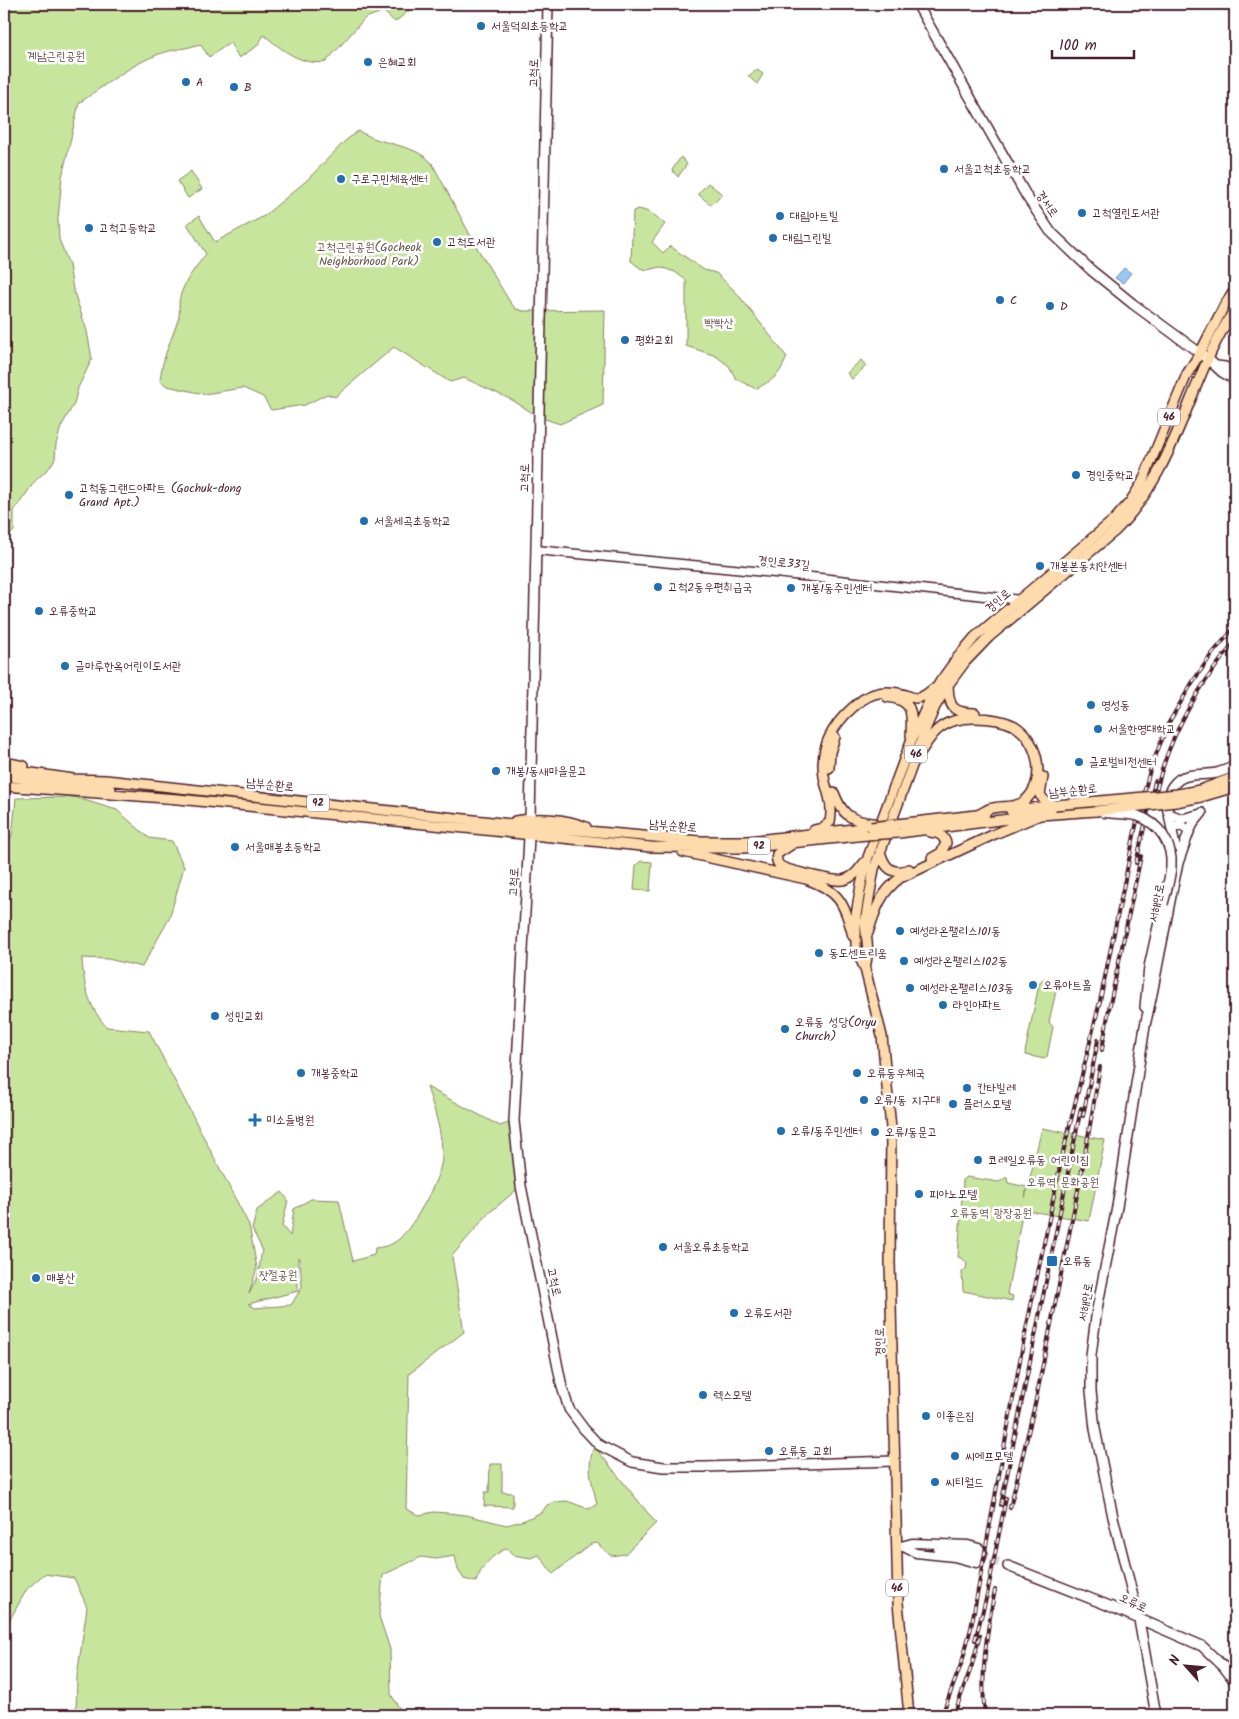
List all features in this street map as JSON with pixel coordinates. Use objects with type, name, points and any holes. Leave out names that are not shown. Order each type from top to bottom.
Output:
[{"type":"main road","name":"고척로","points":[[548,4],[529,826],[514,1121],[521,1186],[562,1386],[569,1409],[584,1429],[600,1446],[632,1462],[664,1467],[705,1467],[894,1461]]},
{"type":"main road","name":"경서로","points":[[917,4],[1027,197],[1050,231],[1091,270],[1217,366],[1222,372],[1235,380]]},
{"type":"main road","name":"경인로","points":[[865,969],[868,951],[865,922],[869,887],[880,850],[944,684],[958,657],[975,637],[1115,519],[1130,502],[1142,483],[1187,374],[1224,306],[1235,290]]},
{"type":"main road","name":"경인로","points":[[910,1715],[898,1603],[899,1546],[894,1461],[890,1262],[891,1128],[882,1036],[865,969],[856,949],[856,915],[861,885],[868,857],[911,741],[930,699],[989,637],[1114,532],[1129,517],[1158,474],[1208,359],[1235,309]]},
{"type":"main road","points":[[1217,366],[1225,367],[1235,373]]},
{"type":"main road","points":[[868,857],[856,874],[842,880],[806,874],[781,867],[776,859],[777,854],[795,839],[822,828],[830,822],[832,804],[823,766],[824,750],[828,737],[843,716],[866,698],[876,693],[890,691],[916,698],[926,695],[944,684],[950,705],[955,710],[963,713],[990,713],[1017,722],[1026,730],[1040,752],[1044,764],[1040,795],[1054,810]]},
{"type":"main road","points":[[898,829],[870,828],[843,812],[838,804],[830,777],[829,765],[834,740],[846,720],[857,709],[868,702],[886,697],[901,700],[907,704],[911,711],[911,741]]},
{"type":"main road","points":[[912,764],[934,734],[942,727],[954,721],[969,718],[988,718],[1002,721],[1015,727],[1023,733],[1035,753],[1038,776],[1036,785],[1022,802],[1011,806],[990,808],[980,814]]},
{"type":"main road","name":"남부순환로","points":[[4,762],[106,780],[529,826],[651,847],[744,848],[870,828],[922,830],[1040,815],[1054,810],[1096,811],[1177,798],[1235,777]]},
{"type":"main road","points":[[1178,863],[1166,807],[1167,797],[1175,781],[1190,774],[1215,773],[1235,766]]},
{"type":"main road","name":"남부순환로","points":[[4,769],[73,779],[106,780]]},
{"type":"main road","name":"남부순환로","points":[[4,776],[178,799]]},
{"type":"main road","name":"남부순환로","points":[[4,786],[593,830],[700,841],[795,839]]},
{"type":"main road","name":"남부순환로","points":[[898,829],[980,814],[1054,810],[1200,797],[1235,786]]},
{"type":"main road","points":[[1096,811],[1136,816],[1151,822],[1166,838],[1170,851],[1172,866],[1147,983],[1145,1026]]},
{"type":"main road","points":[[1169,814],[1182,819],[1202,813],[1192,824],[1178,863]]},
{"type":"main road","points":[[866,941],[879,901],[891,885],[900,878],[1040,815]]},
{"type":"main road","points":[[1172,830],[1178,826],[1186,828],[1189,832]]},
{"type":"main road","points":[[880,850],[886,867],[898,872],[941,853],[946,843],[944,837],[940,834],[922,830]]},
{"type":"main road","points":[[651,847],[710,857],[821,884],[841,902],[847,914],[856,949]]},
{"type":"main road","name":"서해안로","points":[[1156,1715],[1138,1620],[1113,1517],[1095,1429],[1091,1391],[1091,1355],[1097,1309],[1117,1208],[1145,1026],[1178,863]]},
{"type":"main road","name":"오류로","points":[[1008,1566],[1107,1605],[1202,1646],[1224,1667],[1235,1682]]},
{"type":"street","name":"경인로33길","points":[[536,550],[775,573],[1030,601]]},
{"type":"street","points":[[920,1543],[968,1545],[979,1548],[982,1553],[981,1560],[976,1563],[954,1557],[916,1553],[899,1546],[920,1543]]},
{"type":"street","points":[[899,1546],[940,1548],[978,1555]]},
{"type":"green space","name":"계남근린공원","points":[[4,4],[417,4],[395,22],[383,9],[379,13],[365,18],[326,62],[309,62],[293,56],[264,35],[257,46],[239,58],[230,43],[209,57],[200,44],[164,52],[148,59],[118,76],[79,103],[62,177],[58,219],[59,239],[69,265],[73,289],[87,331],[92,359],[78,388],[74,404],[61,427],[56,444],[55,459],[49,468],[35,481],[14,511],[14,531],[4,541]]},
{"type":"green space","points":[[757,70],[763,74],[757,84],[748,76]]},
{"type":"green space","name":"고척근린공원(Gocheok Neighborhood Park)","points":[[358,131],[414,151],[432,163],[476,246],[516,309],[524,311],[605,310],[603,405],[560,424],[539,417],[512,400],[464,378],[450,382],[394,347],[335,397],[327,394],[305,405],[271,410],[263,397],[243,388],[204,394],[167,386],[160,381],[165,356],[179,317],[179,300],[184,285],[206,254],[187,224],[199,216],[215,242],[264,216],[306,181],[345,141]]},
{"type":"green space","points":[[681,157],[687,164],[678,177],[672,170]]},
{"type":"green space","points":[[191,171],[202,189],[188,198],[177,181]]},
{"type":"green space","points":[[708,183],[722,194],[711,205],[698,194]]},
{"type":"green space","name":"빡빡산","points":[[638,209],[653,214],[665,224],[652,242],[663,253],[670,246],[704,270],[716,273],[736,292],[787,357],[781,369],[772,380],[756,389],[736,379],[729,366],[716,356],[686,346],[686,280],[675,272],[660,267],[647,270],[640,268],[631,261],[633,211]]},
{"type":"green space","points":[[861,360],[866,366],[852,379],[847,373]]},
{"type":"green space","name":"잣절공원","points":[[74,797],[117,810],[149,838],[172,841],[184,867],[169,919],[142,967],[108,959],[82,958],[84,977],[91,1004],[107,1027],[149,1031],[249,1225],[257,1268],[249,1294],[258,1276],[262,1249],[252,1229],[257,1210],[282,1192],[288,1200],[282,1226],[290,1236],[294,1209],[311,1199],[339,1200],[353,1261],[374,1255],[375,1248],[394,1243],[405,1233],[432,1189],[442,1158],[440,1131],[427,1087],[500,1126],[514,1121],[521,1186],[488,1214],[452,1256],[464,1332],[409,1374],[406,1509],[419,1515],[434,1512],[466,1515],[507,1525],[525,1520],[542,1512],[547,1505],[555,1502],[567,1501],[589,1509],[597,1504],[590,1468],[594,1446],[656,1523],[625,1554],[611,1556],[597,1543],[591,1544],[553,1574],[539,1555],[531,1558],[513,1555],[507,1548],[496,1554],[488,1562],[476,1582],[464,1579],[458,1570],[455,1556],[436,1559],[421,1557],[383,1575],[379,1616],[390,1649],[391,1694],[403,1715],[76,1715],[77,1676],[87,1607],[74,1578],[44,1574],[27,1589],[4,1630],[4,847],[12,836],[16,798]],"holes":[[[298,1257],[302,1287],[291,1305],[255,1308],[248,1304],[298,1291]]]},
{"type":"green space","points":[[641,861],[652,862],[650,891],[634,890],[636,865]]},
{"type":"green space","points":[[1043,979],[1055,982],[1057,987],[1049,1022],[1053,1027],[1047,1057],[1044,1059],[1026,1055],[1025,1052],[1039,984]]},
{"type":"green space","points":[[1042,1128],[1105,1140],[1089,1221],[1023,1210],[1007,1294],[1013,1296],[1012,1301],[963,1291],[962,1272],[966,1269],[967,1264],[958,1257],[963,1180],[967,1177],[999,1182],[1007,1177],[1008,1183],[1027,1187],[1025,1198]]},
{"type":"green space","points":[[490,1464],[502,1464],[502,1492],[513,1493],[513,1507],[484,1506],[485,1492],[489,1492]]},
{"type":"water","points":[[1124,268],[1131,273],[1123,283],[1115,278]]},
{"type":"tunnel","points":[[978,1555],[1008,1566]]},
{"type":"railway","points":[[942,1715],[962,1662],[971,1628],[1023,1344],[1062,1157],[1100,1001],[1138,816],[1150,770],[1168,724],[1192,683],[1212,654],[1235,627]]},
{"type":"railway","points":[[1157,788],[1170,748],[1187,710],[1209,675],[1235,642]]},
{"type":"railway","points":[[1136,863],[1155,781]]},
{"type":"railway","points":[[1102,1050],[1141,856]]},
{"type":"railway","points":[[1083,1116],[1098,1040]]},
{"type":"railway","points":[[1010,1508],[1035,1404],[1084,1160],[1100,1067]]},
{"type":"railway","points":[[1001,1505],[1081,1108]]},
{"type":"railway","points":[[975,1640],[987,1595],[1006,1498]]},
{"type":"railway","points":[[985,1715],[983,1684],[985,1652],[995,1590]]},
{"type":"railway","points":[[954,1715],[972,1665],[980,1635]]},
{"type":"place","name":"서울덕의초등학교","points":[[481,26]]},
{"type":"place","name":"은혜교회","points":[[368,62]]},
{"type":"place","name":"A","points":[[186,82]]},
{"type":"place","name":"B","points":[[234,87]]},
{"type":"place","name":"서울고척초등학교","points":[[944,169]]},
{"type":"place","name":"구로구민체육센터","points":[[341,179]]},
{"type":"place","name":"고척열린도서관","points":[[1082,213]]},
{"type":"place","name":"대림아트빌","points":[[780,216]]},
{"type":"place","name":"고척고등학교","points":[[89,228]]},
{"type":"place","name":"대림그린빌","points":[[773,238]]},
{"type":"place","name":"고척도서관","points":[[437,242]]},
{"type":"place","name":"C","points":[[1000,300]]},
{"type":"place","name":"D","points":[[1050,306]]},
{"type":"place","name":"평화교회","points":[[625,340]]},
{"type":"place","name":"경인중학교","points":[[1076,475]]},
{"type":"place","name":"고척동그랜드아파트 (Gochuk-dong Grand Apt.)","points":[[69,495]]},
{"type":"place","name":"서울세곡초등학교","points":[[364,521]]},
{"type":"place","name":"개봉본동치안센터","points":[[1040,566]]},
{"type":"place","name":"고척2동우편취급국","points":[[658,587]]},
{"type":"place","name":"개봉1동주민센터","points":[[791,588]]},
{"type":"place","name":"오류중학교","points":[[39,611]]},
{"type":"place","name":"글마루한옥어린이도서관","points":[[65,666]]},
{"type":"place","name":"영성동","points":[[1091,705]]},
{"type":"place","name":"서울한영대학교","points":[[1098,729]]},
{"type":"place","name":"글로벌비전센터","points":[[1079,762]]},
{"type":"place","name":"개봉1동새마을문고","points":[[496,771]]},
{"type":"place","name":"서울매봉초등학교","points":[[235,847]]},
{"type":"place","name":"예성라온팰리스101동","points":[[900,931]]},
{"type":"place","name":"동도센트리움","points":[[819,953]]},
{"type":"place","name":"예성라온팰리스102동","points":[[904,961]]},
{"type":"place","name":"오류아트홀","points":[[1033,985]]},
{"type":"place","name":"예성라온팰리스103동","points":[[910,988]]},
{"type":"place","name":"라인아파트","points":[[943,1005]]},
{"type":"place","name":"성민교회","points":[[215,1016]]},
{"type":"place","name":"오류동 성당(Oryu Church)","points":[[785,1029]]},
{"type":"place","name":"개봉중학교","points":[[301,1073]]},
{"type":"place","name":"오류동우체국","points":[[857,1073]]},
{"type":"place","name":"칸타빌레","points":[[967,1088]]},
{"type":"place","name":"오류1동 지구대","points":[[864,1100]]},
{"type":"place","name":"플러스모텔","points":[[953,1104]]},
{"type":"place","name":"미소들병원","points":[[255,1120]]},
{"type":"place","name":"오류1동주민센터","points":[[781,1131]]},
{"type":"place","name":"오류1동문고","points":[[875,1132]]},
{"type":"place","name":"코레일오류동 어린이집","points":[[978,1160]]},
{"type":"place","name":"피아노모텔","points":[[919,1194]]},
{"type":"place","name":"서울오류초등학교","points":[[663,1247]]},
{"type":"place","name":"오류동","points":[[1052,1261]]},
{"type":"place","name":"매봉산","points":[[36,1278]]},
{"type":"place","name":"오류도서관","points":[[734,1313]]},
{"type":"place","name":"렉스모텔","points":[[703,1395]]},
{"type":"place","name":"이좋은집","points":[[926,1416]]},
{"type":"place","name":"오류동 교회","points":[[769,1451]]},
{"type":"place","name":"씨에프모텔","points":[[955,1456]]},
{"type":"place","name":"씨티월드","points":[[935,1482]]},
{"type":"park label","name":"오류역 문화공원","points":[[1063,1182]]},
{"type":"park label","name":"오류동역 광장공원","points":[[991,1213]]}]
